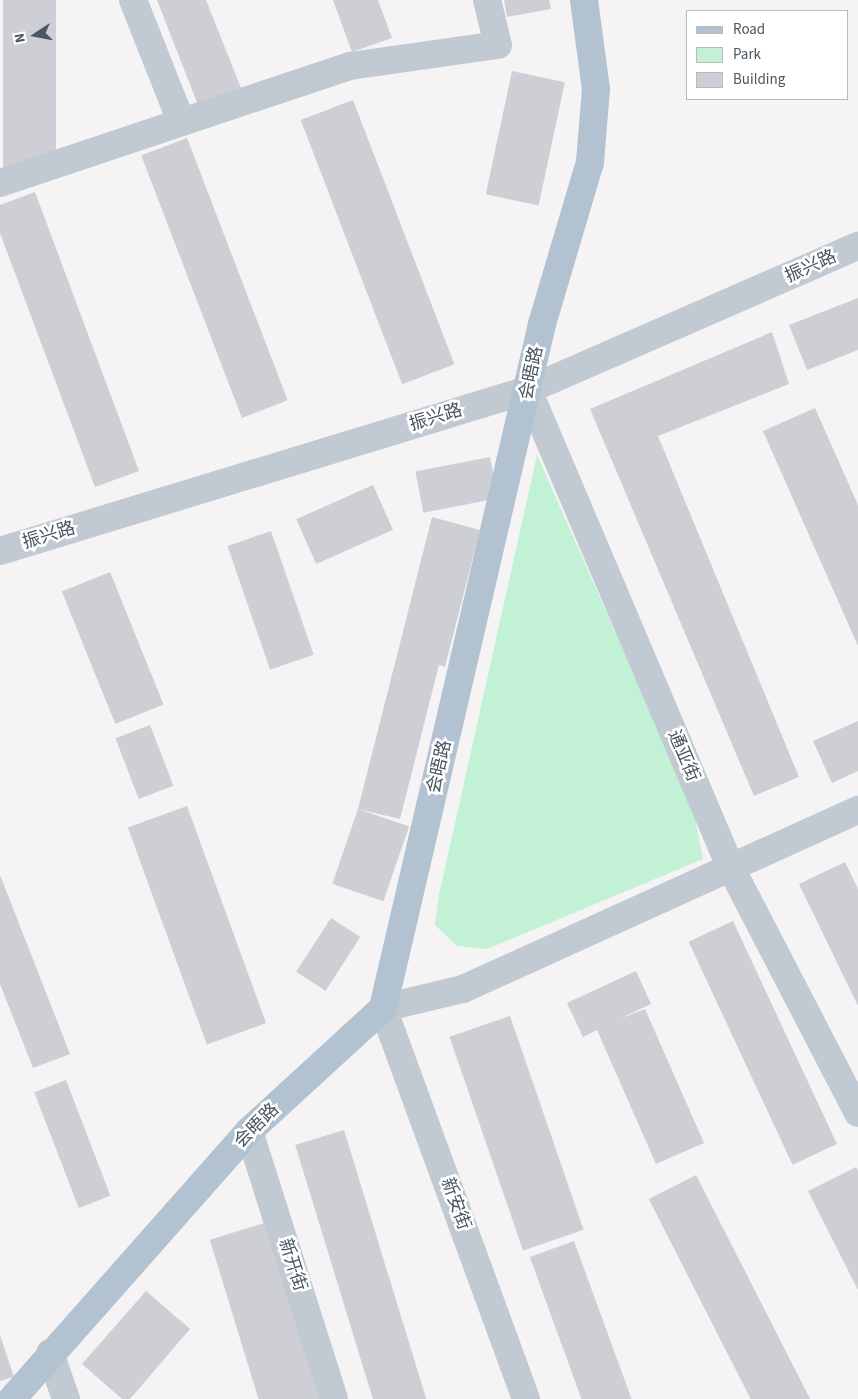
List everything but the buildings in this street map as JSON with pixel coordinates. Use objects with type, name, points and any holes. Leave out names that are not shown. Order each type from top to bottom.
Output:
[{"type":"main road","name":"会晤路","points":[[12,1399],[249,1131],[383,1008],[542,324],[590,162],[596,89],[584,0]]},
{"type":"street","points":[[133,0],[181,122]]},
{"type":"street","points":[[0,183],[350,66],[498,45],[487,0]]},
{"type":"street","name":"振兴路","points":[[0,551],[528,390],[858,246]]},
{"type":"street","name":"通亚街","points":[[528,390],[730,866],[858,1113]]},
{"type":"street","points":[[383,1008],[463,989],[730,866],[858,810]]},
{"type":"street","name":"新安街","points":[[383,1008],[526,1399]]},
{"type":"street","name":"新开街","points":[[249,1131],[334,1399]]},
{"type":"street","points":[[50,1354],[66,1399]]},
{"type":"green space","points":[[537,455],[693,808],[703,859],[487,949],[457,946],[435,925],[439,895]]}]
